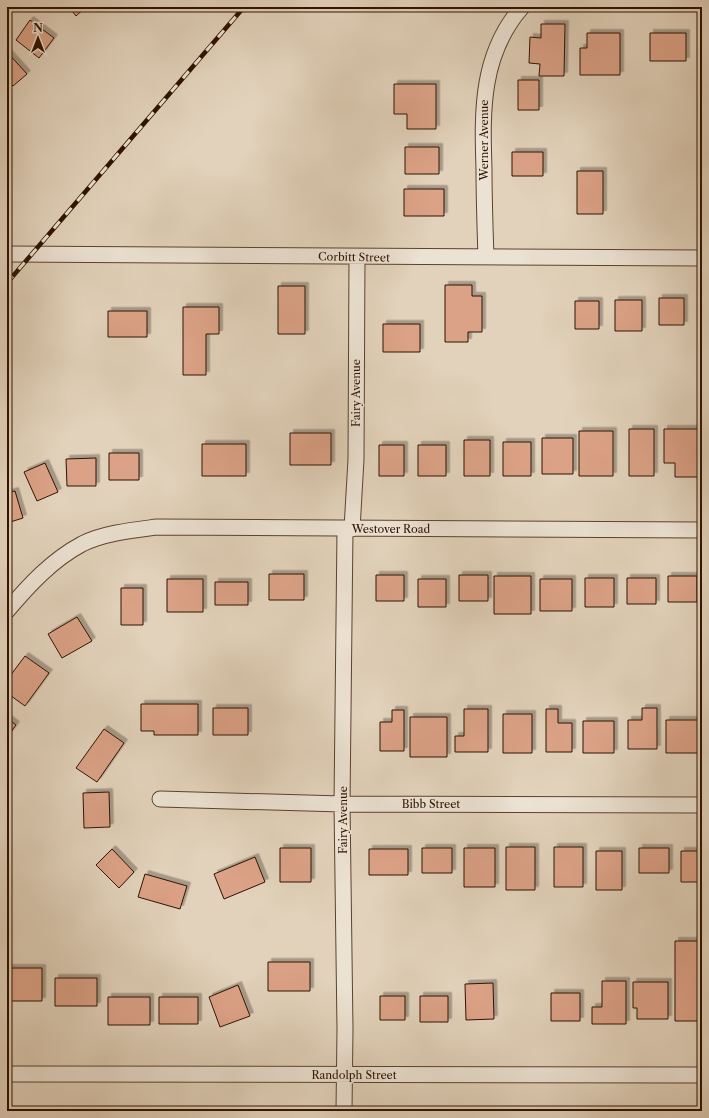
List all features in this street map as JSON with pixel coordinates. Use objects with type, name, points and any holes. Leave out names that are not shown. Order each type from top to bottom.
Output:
[{"type":"street","name":"Werner Avenue","points":[[486,257],[483,100],[489,70],[499,42],[515,15],[522,7]]},
{"type":"street","name":"Corbitt Street","points":[[7,254],[702,258]]},
{"type":"street","name":"Fairy Avenue","points":[[344,1111],[345,1029],[342,804],[348,528],[356,459],[357,257]]},
{"type":"street","name":"Westover Road","points":[[7,611],[40,574],[83,544],[123,532],[157,527],[702,530]]},
{"type":"street","name":"Bibb Street","points":[[160,800],[342,804],[702,805]]},
{"type":"street","name":"Randolph Street","points":[[7,1074],[702,1075]]},
{"type":"building","points":[[69,7],[86,7],[76,16]]},
{"type":"building","points":[[30,20],[54,38],[39,58],[16,40]]},
{"type":"building","points":[[541,24],[565,24],[564,76],[539,76],[540,64],[529,63],[530,37],[541,38]]},
{"type":"building","points":[[587,33],[620,33],[620,75],[580,75],[580,48],[587,48]]},
{"type":"building","points":[[650,33],[686,33],[686,61],[650,61]]},
{"type":"building","points":[[7,52],[27,74],[13,86],[7,80]]},
{"type":"building","points":[[518,80],[539,80],[539,110],[518,110]]},
{"type":"building","points":[[394,84],[436,84],[436,129],[407,129],[407,114],[394,114]]},
{"type":"building","points":[[405,147],[439,147],[439,174],[405,174]]},
{"type":"building","points":[[512,152],[543,152],[543,176],[512,176]]},
{"type":"building","points":[[577,171],[603,171],[603,214],[577,214]]},
{"type":"building","points":[[404,189],[444,189],[444,216],[404,216]]},
{"type":"building","points":[[445,285],[472,285],[472,296],[482,296],[482,332],[468,332],[468,342],[445,342]]},
{"type":"building","points":[[278,286],[305,286],[305,334],[278,334]]},
{"type":"building","points":[[659,298],[684,298],[684,325],[659,325]]},
{"type":"building","points":[[615,300],[642,300],[642,331],[615,331]]},
{"type":"building","points":[[575,301],[599,301],[599,329],[575,329]]},
{"type":"building","points":[[183,307],[219,307],[219,334],[206,334],[206,375],[183,375]]},
{"type":"building","points":[[108,311],[147,311],[147,337],[108,337]]},
{"type":"building","points":[[383,324],[420,324],[420,352],[383,352]]},
{"type":"building","points":[[629,429],[654,429],[654,476],[629,476]]},
{"type":"building","points":[[664,429],[698,429],[698,477],[675,477],[675,463],[664,463]]},
{"type":"building","points":[[579,431],[613,431],[613,476],[579,476]]},
{"type":"building","points":[[290,433],[331,433],[331,465],[290,465]]},
{"type":"building","points":[[542,438],[573,438],[573,474],[542,474]]},
{"type":"building","points":[[464,440],[490,440],[490,476],[464,476]]},
{"type":"building","points":[[503,442],[531,442],[531,476],[503,476]]},
{"type":"building","points":[[202,444],[246,444],[246,476],[202,476]]},
{"type":"building","points":[[379,445],[404,445],[404,476],[379,476]]},
{"type":"building","points":[[418,445],[446,445],[446,476],[418,476]]},
{"type":"building","points":[[109,453],[139,453],[139,480],[109,480]]},
{"type":"building","points":[[96,458],[96,486],[67,486],[66,459]]},
{"type":"building","points":[[45,463],[58,492],[37,501],[24,472]]},
{"type":"building","points":[[15,491],[23,518],[7,523],[7,493]]},
{"type":"building","points":[[269,574],[304,574],[304,600],[269,600]]},
{"type":"building","points":[[376,575],[404,575],[404,601],[376,601]]},
{"type":"building","points":[[459,575],[488,575],[488,601],[459,601]]},
{"type":"building","points":[[494,576],[531,576],[531,614],[494,614]]},
{"type":"building","points":[[668,576],[697,576],[697,602],[668,602]]},
{"type":"building","points":[[585,578],[614,578],[614,607],[585,607]]},
{"type":"building","points":[[627,578],[656,578],[656,604],[627,604]]},
{"type":"building","points":[[167,579],[203,579],[203,612],[167,612]]},
{"type":"building","points":[[418,579],[446,579],[446,607],[418,607]]},
{"type":"building","points":[[540,579],[572,579],[572,611],[540,611]]},
{"type":"building","points":[[215,582],[248,582],[248,605],[215,605]]},
{"type":"building","points":[[121,588],[143,588],[143,625],[121,625]]},
{"type":"building","points":[[77,617],[92,641],[62,658],[48,634]]},
{"type":"building","points":[[25,656],[49,673],[25,706],[7,693],[7,680]]},
{"type":"building","points":[[141,704],[198,704],[198,735],[154,735],[154,731],[141,731]]},
{"type":"building","points":[[213,708],[248,708],[248,735],[213,735]]},
{"type":"building","points":[[642,708],[657,708],[657,749],[628,749],[628,720],[642,720]]},
{"type":"building","points":[[464,709],[488,709],[488,752],[455,752],[455,736],[464,736]]},
{"type":"building","points":[[546,709],[558,709],[558,723],[572,723],[572,752],[546,752]]},
{"type":"building","points":[[392,710],[404,710],[404,751],[380,751],[380,722],[392,722]]},
{"type":"building","points":[[503,714],[532,714],[532,753],[503,753]]},
{"type":"building","points":[[410,717],[447,717],[447,757],[410,757]]},
{"type":"building","points":[[7,718],[16,725],[7,737]]},
{"type":"building","points":[[666,720],[700,720],[700,753],[666,753]]},
{"type":"building","points":[[583,721],[614,721],[614,753],[583,753]]},
{"type":"building","points":[[104,729],[124,743],[97,782],[76,768]]},
{"type":"building","points":[[109,792],[110,827],[84,828],[83,793]]},
{"type":"building","points":[[506,847],[535,847],[535,890],[506,890]]},
{"type":"building","points":[[554,847],[583,847],[583,887],[554,887]]},
{"type":"building","points":[[280,848],[311,848],[311,882],[280,882]]},
{"type":"building","points":[[422,848],[452,848],[452,873],[422,873]]},
{"type":"building","points":[[464,848],[495,848],[495,887],[464,887]]},
{"type":"building","points":[[639,848],[669,848],[669,873],[639,873]]},
{"type":"building","points":[[112,849],[134,872],[119,888],[96,865]]},
{"type":"building","points":[[369,849],[408,849],[408,875],[369,875]]},
{"type":"building","points":[[596,851],[622,851],[622,890],[596,890]]},
{"type":"building","points":[[681,851],[702,851],[702,882],[681,882]]},
{"type":"building","points":[[255,857],[265,882],[224,899],[214,874]]},
{"type":"building","points":[[145,874],[187,886],[180,909],[138,897]]},
{"type":"building","points":[[675,941],[699,941],[699,973],[702,973],[702,1021],[675,1021]]},
{"type":"building","points":[[268,962],[310,962],[310,991],[268,991]]},
{"type":"building","points":[[7,968],[42,968],[42,1001],[7,1001]]},
{"type":"building","points":[[55,978],[97,978],[97,1006],[55,1006]]},
{"type":"building","points":[[602,981],[626,981],[626,1024],[592,1024],[592,1007],[602,1007]]},
{"type":"building","points":[[633,982],[668,982],[668,1019],[637,1019],[637,1008],[633,1008]]},
{"type":"building","points":[[493,983],[494,1019],[466,1020],[465,984]]},
{"type":"building","points":[[238,985],[250,1016],[220,1027],[209,997]]},
{"type":"building","points":[[551,993],[580,993],[580,1021],[551,1021]]},
{"type":"building","points":[[380,996],[405,996],[405,1020],[380,1020]]},
{"type":"building","points":[[420,996],[448,996],[448,1022],[420,1022]]},
{"type":"building","points":[[108,997],[150,997],[150,1025],[108,1025]]},
{"type":"building","points":[[159,997],[198,997],[198,1024],[159,1024]]},
{"type":"railway","points":[[7,283],[244,7]]}]
